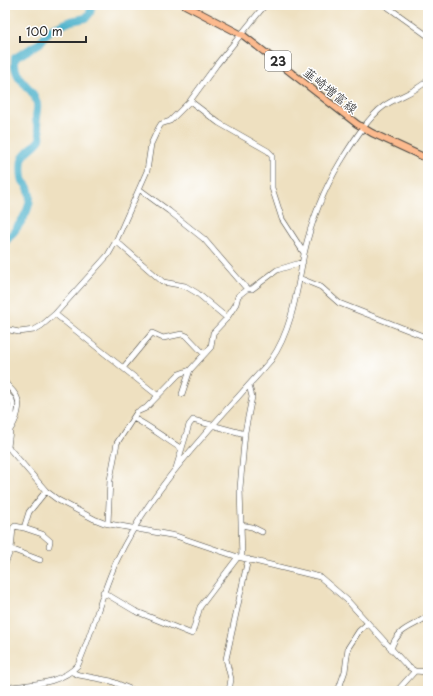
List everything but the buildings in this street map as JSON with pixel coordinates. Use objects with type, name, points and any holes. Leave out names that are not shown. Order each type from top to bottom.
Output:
[{"type":"main road","name":"韮崎増富線","points":[[185,5],[242,35],[364,129],[428,159]]},
{"type":"street","points":[[5,329],[19,332],[34,330],[55,314],[108,255],[116,241],[147,171],[151,144],[161,124],[170,121],[190,101],[217,64],[242,35],[255,15],[265,5]]},
{"type":"street","points":[[385,5],[428,36]]},
{"type":"street","points":[[5,688],[61,679],[72,672],[82,657],[103,592],[117,558],[148,505],[175,471],[271,360],[280,345],[288,326],[300,278],[304,253],[312,225],[333,176],[364,129],[380,109],[411,94],[428,80]]},
{"type":"street","points":[[190,101],[219,123],[272,155],[272,188],[282,219],[304,253]]},
{"type":"street","points":[[139,189],[204,239],[247,289]]},
{"type":"street","points":[[116,241],[163,282],[184,286],[196,293],[227,318]]},
{"type":"street","points":[[182,394],[190,370],[210,346],[213,334],[227,318],[236,304],[238,296],[247,289],[252,289],[277,270],[303,262]]},
{"type":"street","points":[[300,278],[321,287],[339,303],[428,338]]},
{"type":"street","points":[[55,314],[156,395]]},
{"type":"street","points":[[123,368],[152,333],[163,338],[182,334],[187,336],[204,354]]},
{"type":"street","points":[[108,523],[110,480],[115,449],[137,412],[146,408],[156,395],[179,374],[190,370]]},
{"type":"street","points":[[5,382],[16,394],[18,405],[15,423],[9,433]]},
{"type":"street","points":[[103,592],[135,611],[192,634],[200,607],[240,558],[240,488],[245,434],[252,397],[249,385]]},
{"type":"street","points":[[5,392],[12,400],[13,405],[8,444],[10,450],[46,491],[58,500],[94,519],[176,536],[240,558],[320,577],[335,589],[407,666],[415,671],[428,672]]},
{"type":"street","points":[[133,418],[146,424],[165,439],[182,449]]},
{"type":"street","points":[[175,471],[193,420],[245,434]]},
{"type":"street","points":[[24,528],[29,512],[46,491]]},
{"type":"street","points":[[241,525],[252,527],[262,532]]},
{"type":"street","points":[[5,564],[11,549],[13,528],[15,526],[48,538],[50,541],[49,546]]},
{"type":"street","points":[[11,549],[40,560]]},
{"type":"street","points":[[229,691],[231,679],[226,659],[248,559]]},
{"type":"street","points":[[391,649],[394,638],[401,631],[428,616]]},
{"type":"street","points":[[338,691],[345,671],[348,648],[359,631],[368,623]]},
{"type":"street","points":[[397,691],[415,671]]},
{"type":"street","points":[[72,672],[80,676],[112,681],[135,691]]},
{"type":"waterway","points":[[5,242],[14,232],[27,212],[30,198],[28,187],[23,181],[21,168],[22,160],[40,139],[40,132],[36,121],[37,102],[33,94],[19,77],[15,66],[15,58],[40,43],[50,30],[71,21],[86,18],[90,13],[92,5]]},
{"type":"waterway","points":[[5,400],[8,406],[5,415]]}]
